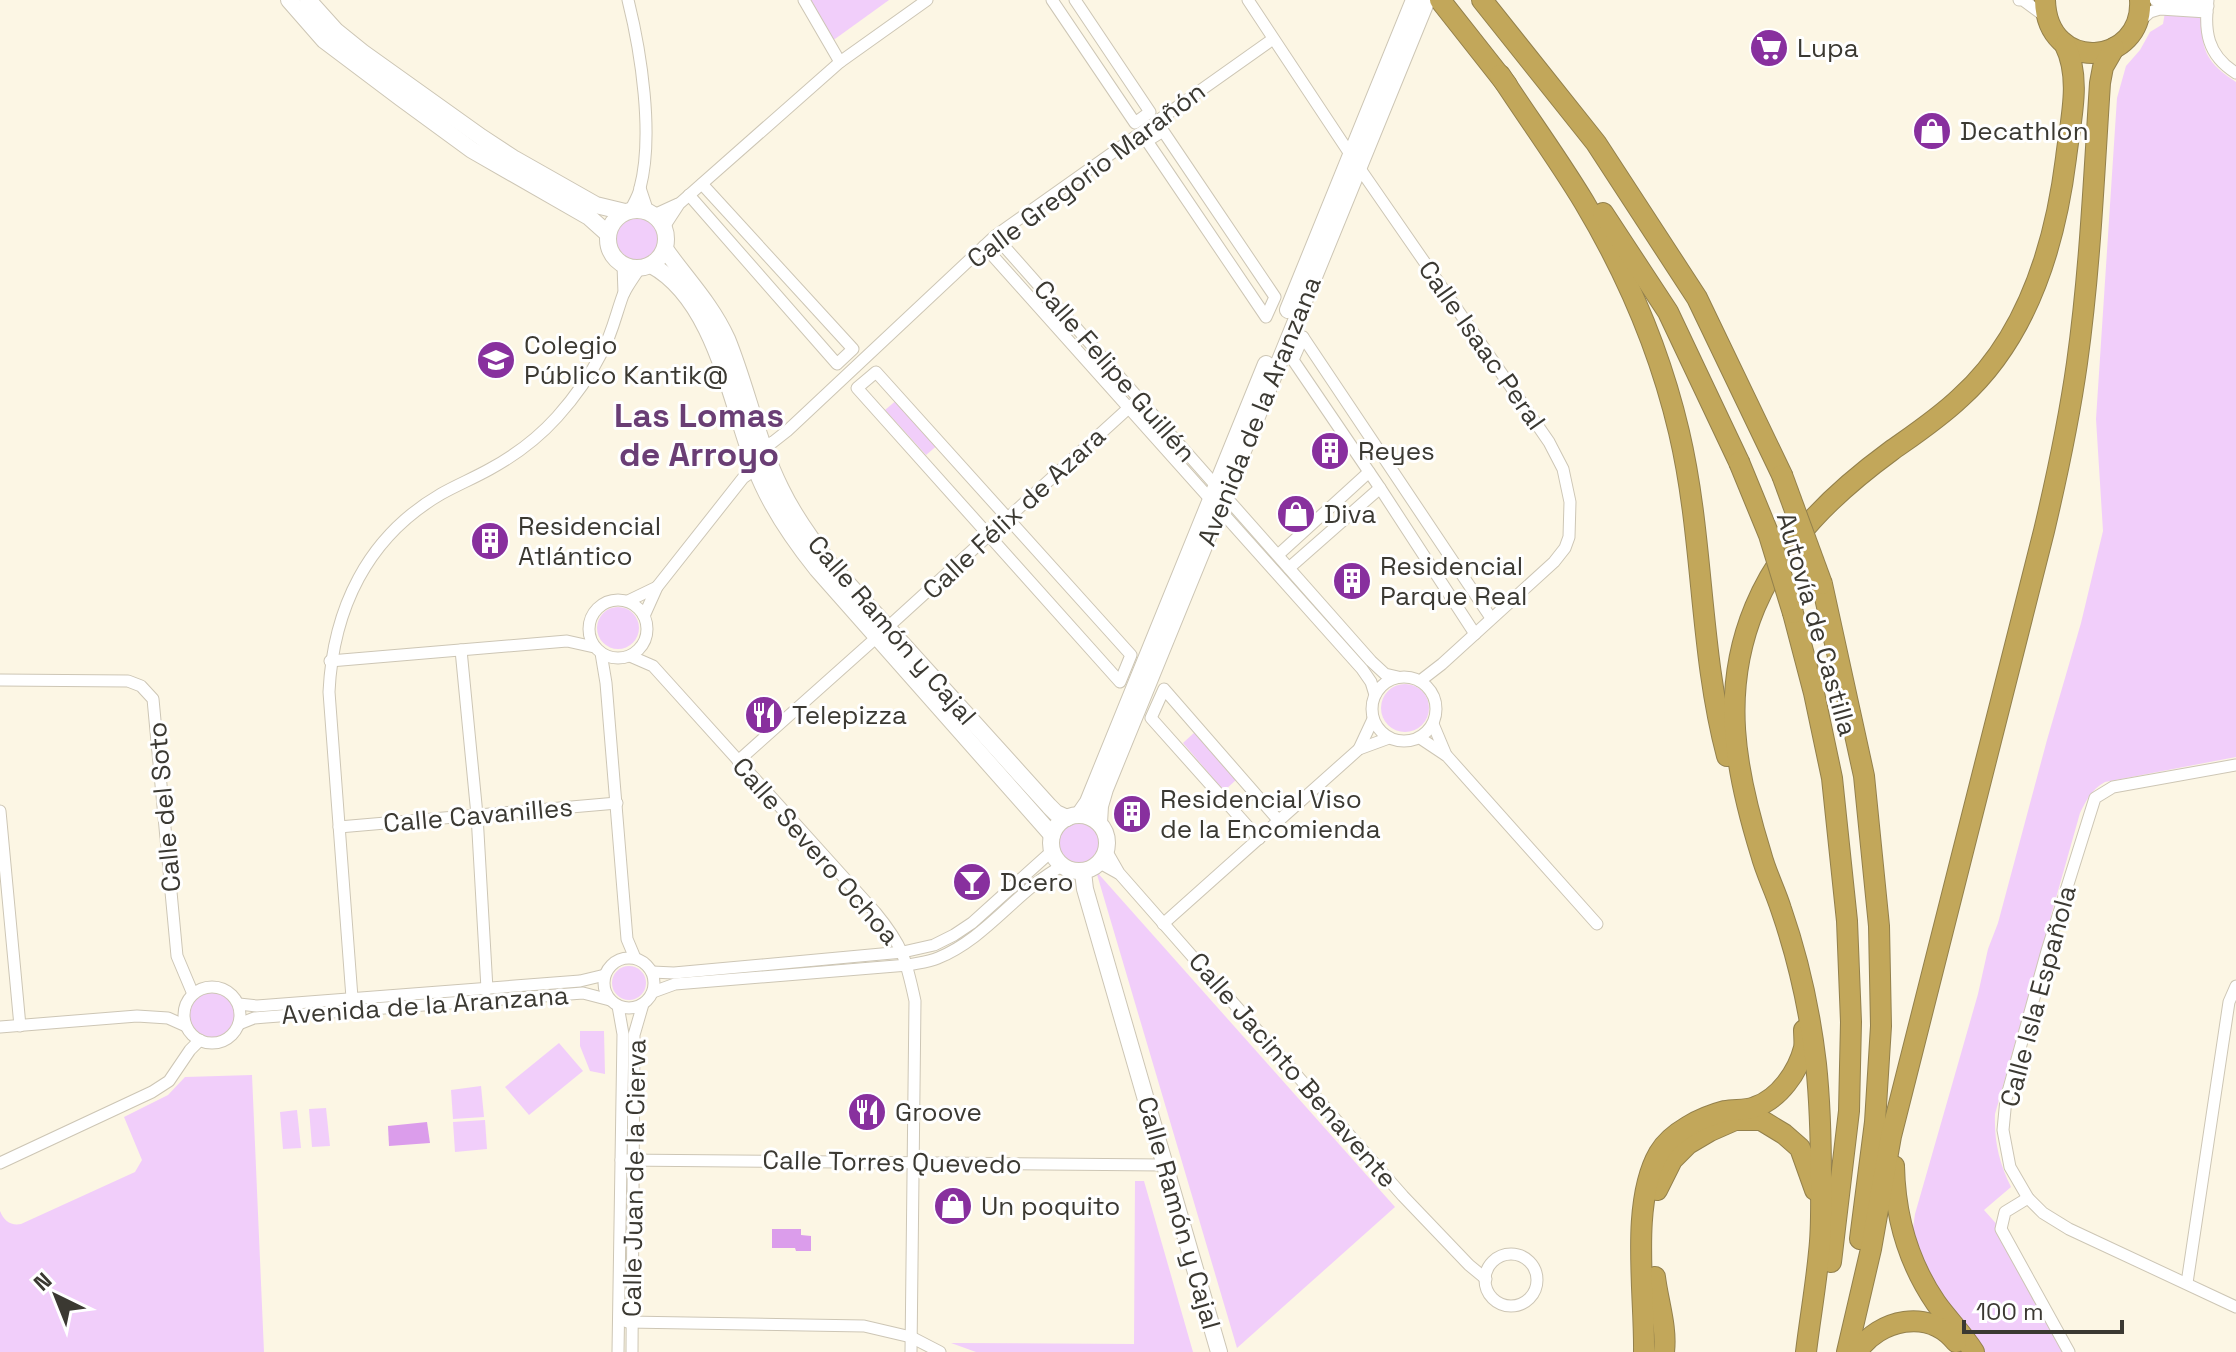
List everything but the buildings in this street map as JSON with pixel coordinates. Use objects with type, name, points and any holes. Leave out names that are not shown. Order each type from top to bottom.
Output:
[{"type":"highway","name":"Autovía de Castilla","points":[[1440,0],[1586,188],[1668,312],[1739,462],[1769,535],[1793,613],[1832,778],[1847,921],[1851,1022],[1849,1111],[1826,1305],[1809,1352]]},
{"type":"highway","name":"Autovía de Castilla","points":[[1482,0],[1596,143],[1697,298],[1782,475],[1822,584],[1864,776],[1879,926],[1881,1026],[1875,1122],[1861,1235],[1836,1352]]},
{"type":"highway","points":[[1492,0],[1596,143]]},
{"type":"highway","points":[[1847,1352],[1867,1271],[1891,1136],[2041,547],[2062,451],[2087,280],[2103,67],[2114,48],[2127,38],[2136,24],[2140,0]]},
{"type":"highway","points":[[2045,8],[2056,37],[2065,45],[2089,53],[2114,48]]},
{"type":"highway","points":[[1761,855],[1739,761],[1733,717],[1738,666],[1751,617],[1772,573],[1802,531],[1855,479],[1962,397],[1989,368],[2018,323],[2044,260],[2063,179],[2074,72],[2065,45]]},
{"type":"highway","points":[[1500,75],[1584,202],[1630,290],[1647,327],[1679,432],[1691,498],[1720,730],[1745,817],[1781,908],[1805,998],[1816,1062],[1821,1121],[1821,1212],[1809,1352]]},
{"type":"highway","points":[[1644,1352],[1642,1234],[1646,1184],[1660,1151],[1687,1125],[1726,1111],[1754,1108],[1770,1099],[1790,1080],[1804,1048],[1805,998]]},
{"type":"highway","points":[[1905,1081],[1894,1169],[1902,1230],[1926,1288],[1974,1352]]},
{"type":"highway","points":[[1668,1347],[1654,1267],[1656,1191],[1672,1160],[1688,1144],[1735,1120],[1761,1120],[1800,1148],[1821,1212]]},
{"type":"highway","points":[[1627,1352],[1644,1308]]},
{"type":"highway","points":[[1857,1352],[1878,1330],[1909,1321],[1942,1329],[1963,1352]]},
{"type":"street","points":[[289,0],[324,40],[401,98],[472,150],[589,217],[608,234]]},
{"type":"street","points":[[308,0],[336,31],[362,52],[481,137],[596,205],[644,215],[667,237],[660,257],[637,266],[603,352],[584,384],[556,418],[514,454],[440,495],[400,524],[378,547],[346,603],[330,661],[329,692],[353,1005]]},
{"type":"street","points":[[628,0],[644,98],[644,154],[640,188],[644,215]]},
{"type":"street","points":[[804,0],[840,62]]},
{"type":"street","points":[[637,266],[611,253],[608,234],[612,225],[679,204],[840,62],[927,0]]},
{"type":"street","points":[[1052,0],[1135,123],[1150,112],[1075,0]]},
{"type":"street","name":"Calle Isaac Peral","points":[[1248,0],[1354,160],[1549,442],[1563,469],[1570,502],[1569,537],[1565,548],[1554,562],[1491,618]]},
{"type":"street","name":"Avenida de la Aranzana","points":[[1400,51],[1414,0]]},
{"type":"street","name":"Avenida de la Aranzana","points":[[1099,823],[1105,789],[1141,686],[1354,160],[1400,51],[1427,0]]},
{"type":"street","points":[[2022,0],[2045,8]]},
{"type":"street","points":[[2155,0],[2204,8]]},
{"type":"street","points":[[2136,24],[2150,12],[2160,9],[2204,8]]},
{"type":"street","points":[[2204,8],[2209,41],[2216,56],[2236,73]]},
{"type":"street","name":"Calle Gregorio Marañón","points":[[763,447],[787,431],[995,236],[1273,39]]},
{"type":"street","points":[[1163,131],[1275,297],[1266,317],[1147,141],[1163,131]]},
{"type":"street","points":[[689,195],[837,364],[853,349],[702,184]]},
{"type":"street","name":"Calle Felipe Guillén","points":[[995,236],[1139,398],[1217,497],[1362,669],[1375,695]]},
{"type":"street","name":"Calle Felipe Guillén","points":[[984,246],[1128,408],[1278,555],[1371,661],[1385,674],[1398,677]]},
{"type":"street","name":"Calle Ramón y Cajal","points":[[665,249],[701,292],[716,317],[727,340],[763,447],[781,489],[807,535],[1052,843]]},
{"type":"street","name":"Calle Ramón y Cajal","points":[[637,266],[670,278],[703,322],[770,501],[817,569],[883,632],[1056,813],[1073,816]]},
{"type":"street","points":[[1420,681],[1442,664],[1475,634],[1491,618],[1303,337],[1293,360],[1475,634]]},
{"type":"street","points":[[847,355],[868,378]]},
{"type":"street","points":[[1259,839],[1151,718],[1141,686],[1131,655],[876,372],[868,378],[857,388],[1120,682],[1141,686],[1164,689],[1279,821]]},
{"type":"street","name":"Calle Félix de Azara","points":[[738,761],[1139,398]]},
{"type":"street","points":[[644,616],[657,587],[743,478],[756,469]]},
{"type":"street","points":[[1278,555],[1369,472]]},
{"type":"street","points":[[1289,568],[1380,488]]},
{"type":"street","points":[[628,601],[657,587]]},
{"type":"street","points":[[330,661],[567,641],[616,658],[630,656],[641,647],[647,624],[635,604],[611,600],[596,609],[589,624],[567,641]]},
{"type":"street","points":[[589,624],[590,640],[598,650],[606,683],[627,939],[635,958]]},
{"type":"street","name":"Calle Severo Ochoa","points":[[645,640],[653,666]]},
{"type":"street","points":[[461,650],[477,815],[487,989]]},
{"type":"street","name":"Calle Severo Ochoa","points":[[630,656],[653,666],[875,912],[903,952],[915,1001],[911,1352]]},
{"type":"street","points":[[606,683],[616,658]]},
{"type":"street","points":[[1432,693],[1442,664]]},
{"type":"street","points":[[1398,677],[1409,677],[1429,687],[1437,706],[1433,724],[1420,738],[1410,742],[1389,738],[1373,719],[1372,702],[1375,695],[1381,687],[1398,677]]},
{"type":"street","name":"Calle del Soto","points":[[0,680],[128,681],[141,686],[153,699],[177,956],[197,991]]},
{"type":"street","name":"Avenida de la Aranzana","points":[[1073,816],[1088,802],[1141,686]]},
{"type":"street","points":[[1359,749],[1373,719]]},
{"type":"street","points":[[1433,724],[1447,756]]},
{"type":"street","points":[[1163,924],[1359,749],[1389,738]]},
{"type":"street","points":[[1420,738],[1447,756],[1597,924]]},
{"type":"street","name":"Calle Isla Española","points":[[2236,765],[2113,787],[2095,798],[2047,951],[2006,1099],[2003,1130],[2010,1167],[2028,1198],[2043,1213],[2069,1229],[2236,1307]]},
{"type":"street","name":"Calle Cavanilles","points":[[339,827],[617,803]]},
{"type":"street","points":[[0,811],[20,1026]]},
{"type":"street","points":[[652,972],[674,973],[903,952],[934,945],[972,923],[1052,843],[1059,823],[1073,816],[1086,816],[1099,823],[1107,836],[1103,857],[1093,869],[1043,877],[981,932],[936,959],[908,965],[675,984],[653,992]]},
{"type":"street","points":[[1052,843],[1055,860],[1073,870]]},
{"type":"street","name":"Calle Jacinto Benavente","points":[[1103,857],[1403,1196],[1486,1279]]},
{"type":"street","name":"Calle Ramón y Cajal","points":[[1073,870],[1085,889],[1219,1352]]},
{"type":"street","points":[[621,959],[627,939]]},
{"type":"street","points":[[635,958],[645,963],[655,982],[653,992],[635,1008],[614,1003],[605,992],[605,975],[611,965],[621,959],[635,958]]},
{"type":"street","name":"Avenida de la Aranzana","points":[[239,1024],[254,1018],[487,989],[591,980],[605,975]]},
{"type":"street","points":[[2187,1283],[2229,1002],[2236,986]]},
{"type":"street","points":[[222,988],[232,994],[239,1004],[239,1024],[234,1034],[223,1041],[213,1043],[200,1040],[186,1026],[184,1012],[197,991],[222,988]]},
{"type":"street","name":"Avenida de la Aranzana","points":[[239,1004],[353,1005],[583,993],[614,1003]]},
{"type":"street","name":"Calle Juan de la Cierva","points":[[614,1003],[623,1034],[618,1352]]},
{"type":"street","name":"Calle Juan de la Cierva","points":[[632,1352],[634,1035],[643,1004]]},
{"type":"street","points":[[168,1018],[184,1012]]},
{"type":"street","points":[[0,1027],[137,1016],[168,1018],[186,1026]]},
{"type":"street","points":[[0,1163],[152,1092],[169,1081],[200,1040]]},
{"type":"street","name":"Calle Torres Quevedo","points":[[621,1160],[1164,1165]]},
{"type":"street","points":[[2028,1198],[2005,1212],[2001,1229],[2069,1352]]},
{"type":"street","points":[[1506,1254],[1522,1256],[1535,1268],[1537,1284],[1529,1299],[1506,1305],[1493,1298],[1486,1279],[1490,1266],[1506,1254]]},
{"type":"street","points":[[1469,1265],[1490,1266]]},
{"type":"street","points":[[619,1322],[864,1326],[911,1337],[940,1352]]},
{"type":"shaded area","points":[[805,0],[889,0],[828,44]]},
{"type":"shaded area","points":[[2167,0],[2203,0],[2204,47],[2215,65],[2236,82],[2236,757],[2105,782],[2087,799],[2080,813],[1995,1114],[1998,1152],[2011,1187],[1984,1210],[2001,1229],[2069,1352],[1981,1352],[1926,1271],[1912,1235],[1915,1214],[1988,949],[1998,923],[2081,623],[2103,531],[2096,419],[2117,98],[2126,66],[2150,32],[2163,24]]},
{"type":"shaded area","points":[[637,218],[652,224],[658,239],[652,254],[637,260],[622,254],[616,239],[622,224]]},
{"type":"shaded area","points":[[898,399],[939,444],[926,455],[885,410]]},
{"type":"shaded area","points":[[618,607],[633,613],[639,628],[633,643],[618,649],[603,643],[597,628],[603,613]]},
{"type":"shaded area","points":[[1405,684],[1422,691],[1429,708],[1422,725],[1405,732],[1388,725],[1381,708],[1388,691]]},
{"type":"shaded area","points":[[1195,732],[1237,779],[1224,791],[1183,743]]},
{"type":"shaded area","points":[[1079,823],[1093,829],[1099,843],[1093,857],[1079,863],[1065,857],[1059,843],[1065,829]]},
{"type":"shaded area","points":[[1096,871],[1395,1207],[1237,1348]]},
{"type":"shaded area","points":[[629,966],[641,971],[646,983],[641,995],[629,1000],[617,995],[612,983],[617,971]]},
{"type":"shaded area","points":[[213,991],[230,998],[237,1015],[230,1032],[213,1039],[196,1032],[189,1015],[196,998]]},
{"type":"shaded area","points":[[580,1031],[604,1031],[605,1074],[590,1071],[580,1046]]},
{"type":"shaded area","points":[[559,1043],[583,1071],[529,1115],[505,1087]]},
{"type":"shaded area","points":[[252,1075],[264,1352],[0,1352],[0,1211],[8,1222],[21,1224],[135,1172],[142,1160],[124,1117],[168,1095],[185,1077]]},
{"type":"shaded area","points":[[481,1086],[484,1117],[453,1119],[451,1090]]},
{"type":"shaded area","points":[[326,1108],[330,1146],[312,1147],[309,1109]]},
{"type":"shaded area","points":[[297,1110],[301,1148],[283,1149],[280,1112]]},
{"type":"shaded area","points":[[485,1120],[487,1149],[455,1152],[453,1122]]},
{"type":"shaded area","points":[[427,1122],[430,1143],[389,1146],[388,1126]]},
{"type":"shaded area","points":[[1135,1181],[1144,1181],[1193,1352],[976,1352],[951,1343],[1134,1344]]},
{"type":"shaded area","points":[[772,1229],[801,1229],[801,1235],[811,1236],[811,1251],[772,1248]]},
{"type":"place","name":"Lupa","points":[[1769,48]]},
{"type":"place","name":"Decathlon","points":[[1932,131]]},
{"type":"place","name":"Colegio Público Kantik@","points":[[496,360]]},
{"type":"place","name":"Reyes","points":[[1330,451]]},
{"type":"place","name":"Diva","points":[[1296,514]]},
{"type":"place","name":"Residencial Atlántico","points":[[490,541]]},
{"type":"place","name":"Residencial Parque Real","points":[[1352,581]]},
{"type":"place","name":"Telepizza","points":[[764,715]]},
{"type":"place","name":"Residencial Viso de la Encomienda","points":[[1132,814]]},
{"type":"place","name":"Dcero","points":[[972,882]]},
{"type":"place","name":"Groove","points":[[867,1112]]},
{"type":"place","name":"Un poquito","points":[[953,1206]]},
{"type":"district","name":"Las Lomas de Arroyo","points":[[699,434]]}]
